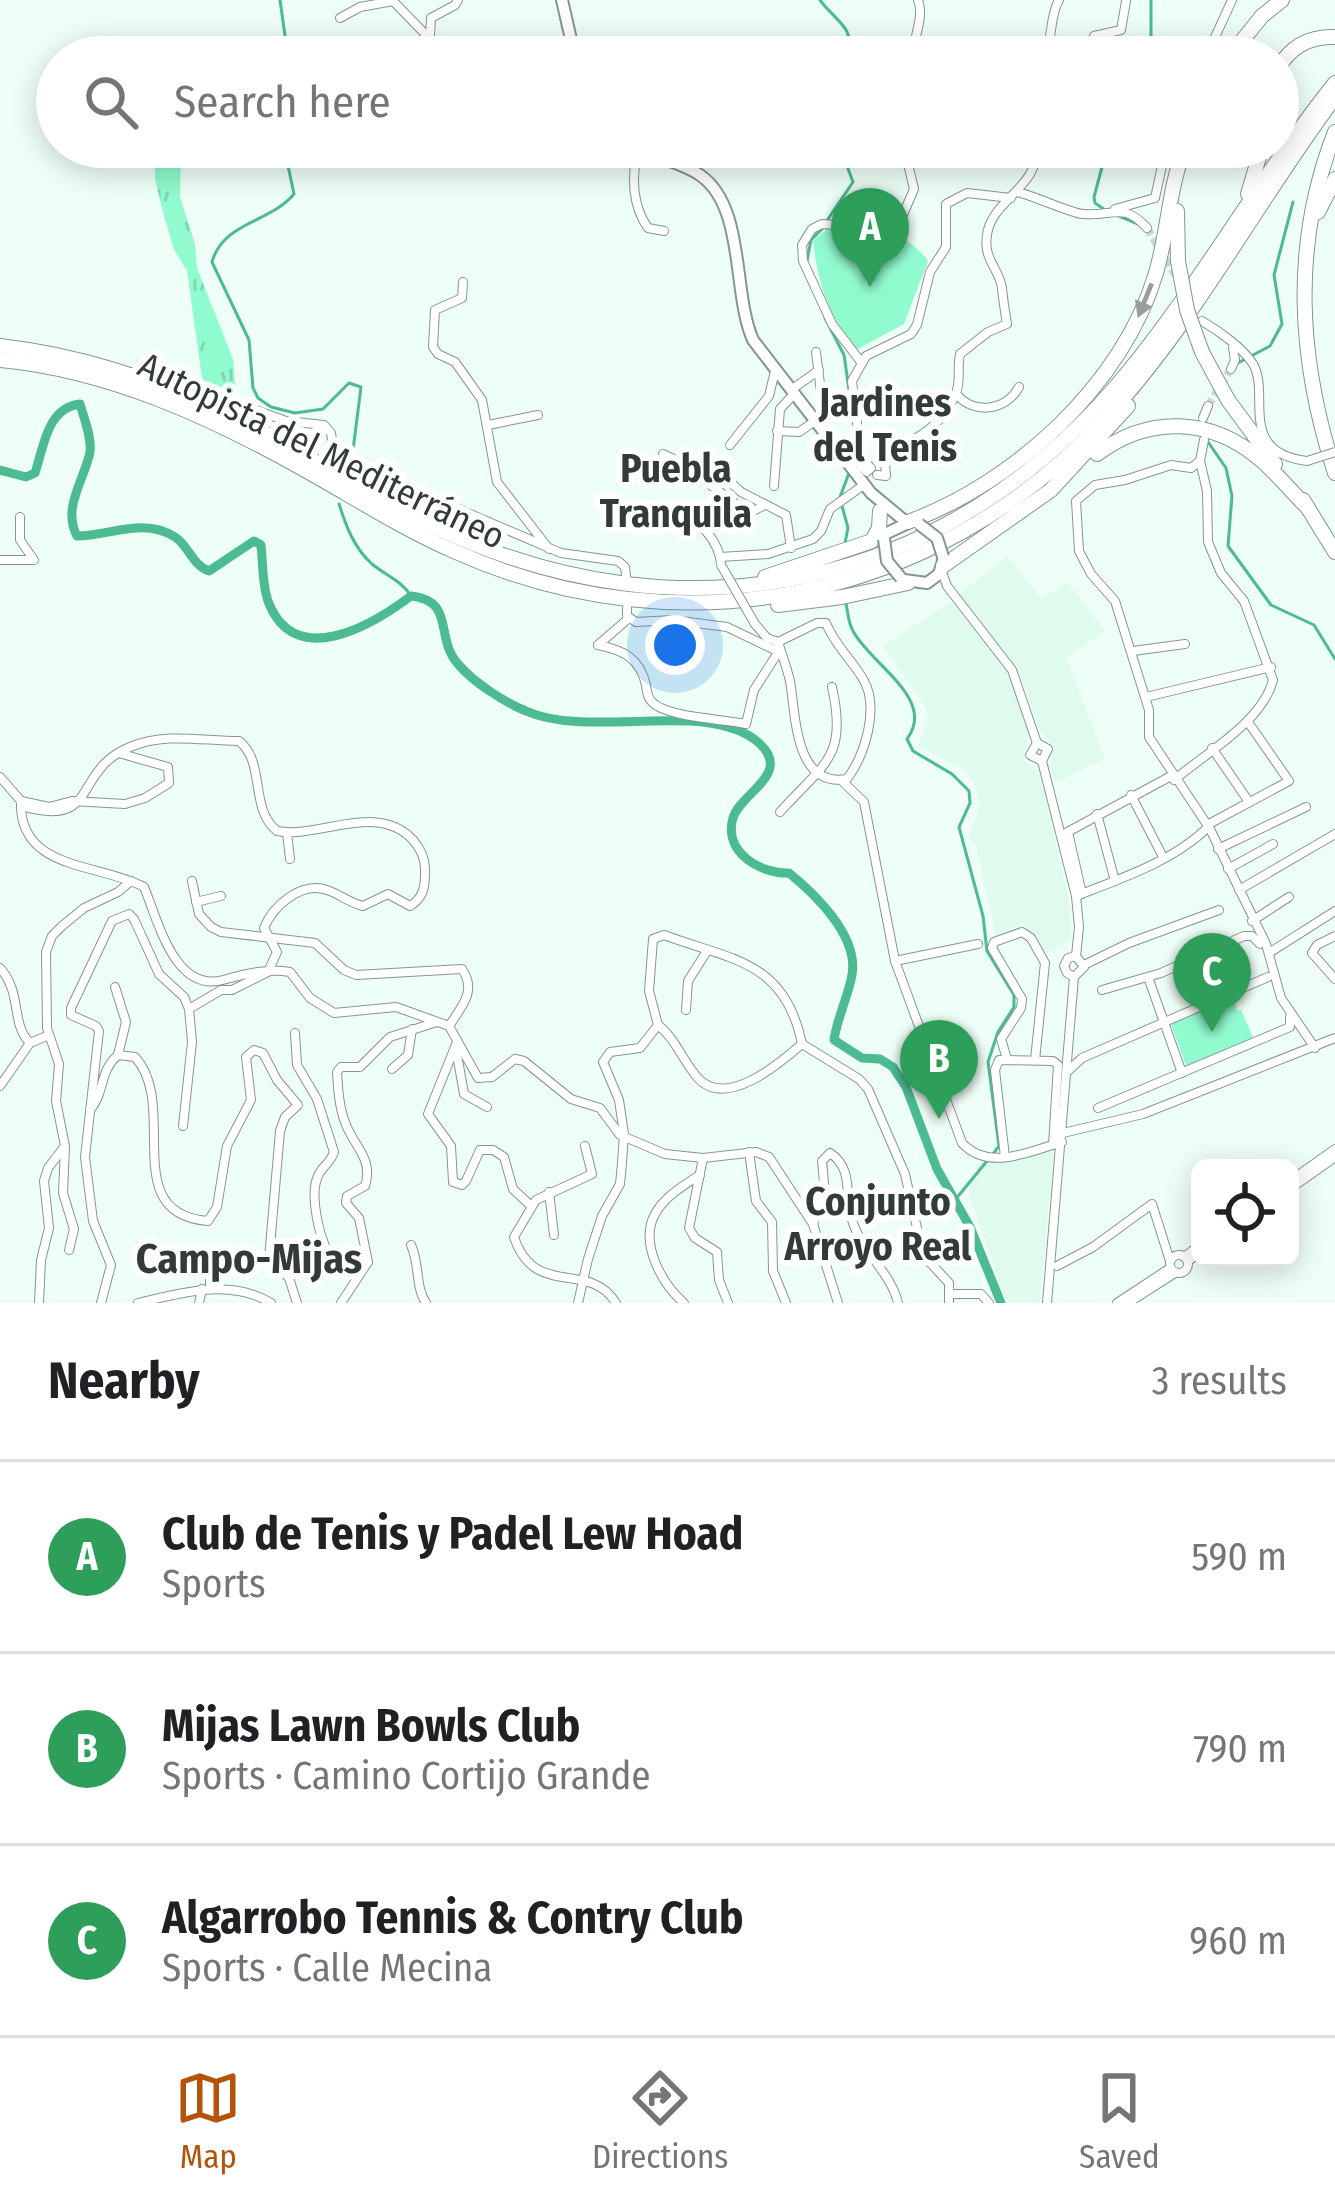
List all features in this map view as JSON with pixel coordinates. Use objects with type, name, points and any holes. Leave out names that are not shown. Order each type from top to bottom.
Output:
[{"type":"highway","points":[[1246,36],[1282,0]]},
{"type":"highway","points":[[1299,45],[1335,37]]},
{"type":"highway","name":"Autopista del Mediterráneo","points":[[1299,133],[1335,83]]},
{"type":"highway","name":"Autopista del Mediterráneo","points":[[1299,151],[1335,97]]},
{"type":"highway","points":[[1335,132],[1312,204],[1304,254],[1303,315],[1313,394],[1335,473]]},
{"type":"highway","points":[[911,522],[952,503],[1024,454],[1076,405],[1112,360],[1138,318],[1156,272],[1181,168]]},
{"type":"highway","points":[[1183,168],[1177,212],[1178,261],[1187,310],[1202,352],[1241,421],[1308,508],[1335,552]]},
{"type":"highway","points":[[1236,220],[1255,168]]},
{"type":"highway","name":"Autopista del Mediterráneo","points":[[0,346],[88,362],[160,385],[227,414],[436,528],[516,561],[600,581],[690,589],[785,582],[843,568],[927,536],[993,498],[1049,455],[1124,378],[1274,168]]},
{"type":"highway","name":"Autopista del Mediterráneo","points":[[0,359],[76,372],[155,397],[300,467],[456,553],[528,580],[611,599],[683,605],[747,601],[845,581],[932,548],[1018,496],[1102,423],[1176,334],[1287,168]]},
{"type":"highway","points":[[1334,449],[1314,356],[1310,268],[1316,216],[1335,179]]},
{"type":"highway","points":[[1051,490],[1115,422],[1176,334]]},
{"type":"highway","points":[[1313,394],[1334,449]]},
{"type":"highway","points":[[942,565],[1122,437],[1150,427],[1178,425],[1215,432],[1277,474],[1308,508]]},
{"type":"highway","points":[[690,589],[796,569],[882,537],[880,512]]},
{"type":"highway","points":[[683,605],[791,604],[911,582]]},
{"type":"main road","points":[[562,0],[570,36]]},
{"type":"main road","points":[[685,168],[698,173],[719,195],[740,275],[744,318],[753,340],[815,421],[911,522],[938,538],[942,565],[911,582],[887,561],[882,537],[911,522]]},
{"type":"main road","points":[[867,472],[880,512]]},
{"type":"street","points":[[340,18],[360,7],[393,0],[427,36]]},
{"type":"street","points":[[431,36],[431,18],[458,0]]},
{"type":"street","points":[[915,36],[921,16],[918,0]]},
{"type":"street","points":[[1049,36],[1049,19],[1059,0]]},
{"type":"street","points":[[1216,36],[1232,0]]},
{"type":"street","points":[[1094,36],[1121,30],[1126,1]]},
{"type":"street","points":[[633,168],[638,212],[648,228],[664,232]]},
{"type":"street","points":[[861,362],[832,325],[801,256],[802,245],[812,229],[822,224],[879,228],[906,213],[914,185],[910,168]]},
{"type":"street","points":[[867,472],[886,476],[891,450],[930,432],[956,394],[960,353],[1007,324],[1001,284],[989,264],[986,238],[991,221],[1031,168]]},
{"type":"street","points":[[867,472],[850,390],[861,362],[917,326],[930,272],[946,247],[945,210],[950,200],[968,194],[1015,195],[1083,214],[1155,198],[1161,168]]},
{"type":"street","points":[[1114,209],[1139,219],[1147,228]]},
{"type":"street","points":[[463,282],[462,298],[436,310],[432,342],[438,354],[455,362],[482,400],[497,482],[549,548]]},
{"type":"street","points":[[1202,321],[1256,371],[1263,433],[1288,457],[1306,461],[1334,449]]},
{"type":"street","points":[[1231,369],[1233,346]]},
{"type":"street","points":[[816,352],[823,400]]},
{"type":"street","points":[[774,486],[780,410],[792,392],[819,370]]},
{"type":"street","points":[[730,445],[769,396],[775,371]]},
{"type":"street","points":[[956,394],[967,405],[987,409],[1011,400],[1018,387]]},
{"type":"street","points":[[225,399],[286,421],[325,425],[334,454],[372,481],[447,504],[549,548],[618,561],[625,567],[627,584]]},
{"type":"street","points":[[1203,418],[1208,406]]},
{"type":"street","points":[[488,425],[538,415]]},
{"type":"street","points":[[777,431],[799,432],[815,421]]},
{"type":"street","points":[[1065,833],[1131,795],[1173,778],[1248,722],[1272,688],[1271,668],[1244,601],[1221,573],[1208,542],[1207,491],[1200,461],[1204,440]]},
{"type":"street","points":[[663,454],[745,510],[756,512],[763,506]]},
{"type":"street","points":[[1200,461],[1190,468],[1171,465],[1087,489],[1075,507],[1078,551],[1091,574],[1114,598],[1146,697],[1149,737],[1207,826],[1269,952],[1281,998],[1315,1048]]},
{"type":"street","points":[[714,466],[763,506],[786,515],[791,548]]},
{"type":"street","points":[[721,561],[791,548],[818,535],[830,509],[867,472]]},
{"type":"street","points":[[662,505],[692,518],[713,538],[755,624],[779,648],[789,677],[796,736],[816,772],[842,781],[864,802],[895,961],[962,1143],[977,1155],[1006,1157],[1143,1114],[1335,1038]]},
{"type":"street","points":[[0,560],[34,560],[20,540],[20,517]]},
{"type":"street","points":[[942,565],[955,598],[1012,670],[1037,743],[1048,749],[1042,761],[1079,895],[1076,956],[1084,964]]},
{"type":"street","points":[[911,582],[955,598]]},
{"type":"street","points":[[779,648],[727,627],[674,620],[644,623],[628,613],[598,645],[624,651],[632,658],[644,676],[648,699],[674,712],[748,724],[754,690],[779,648],[824,622],[866,683],[870,702],[868,727],[854,770],[842,781]]},
{"type":"street","points":[[1133,651],[1185,644]]},
{"type":"street","points":[[1146,697],[1271,668]]},
{"type":"street","points":[[780,812],[836,746],[839,734],[832,687]]},
{"type":"street","points":[[1079,895],[1163,857],[1207,826],[1289,781],[1248,722]]},
{"type":"street","points":[[78,803],[95,772],[115,754],[168,736],[244,743],[265,820],[277,831],[374,821],[400,829],[419,848],[425,864],[418,902],[410,906],[388,894],[372,903],[354,904],[327,890],[307,888],[292,895],[264,928],[277,952],[268,972],[232,990],[221,990],[189,1009]]},
{"type":"street","points":[[1212,748],[1249,802]]},
{"type":"street","points":[[21,804],[125,804],[169,783],[169,767],[115,754]]},
{"type":"street","points":[[0,777],[21,804],[22,827],[45,851],[147,891],[161,934],[195,981],[216,982],[250,972],[290,972],[310,998],[334,1013],[396,1007],[449,1026]]},
{"type":"street","points":[[1131,795],[1163,857]]},
{"type":"street","points":[[1218,849],[1306,806]]},
{"type":"street","points":[[1097,814],[1115,881]]},
{"type":"street","points":[[287,833],[290,859]]},
{"type":"street","points":[[1239,890],[1335,834]]},
{"type":"street","points":[[1228,869],[1274,844]]},
{"type":"street","points":[[68,1250],[74,1229],[64,1193],[65,1145],[56,1101],[59,1064],[49,1035],[45,967],[52,936],[83,908],[131,881]]},
{"type":"street","points":[[192,881],[199,914],[211,927],[315,944],[356,975],[462,969],[470,986],[468,997],[449,1026]]},
{"type":"street","points":[[196,902],[221,896]]},
{"type":"street","points":[[1252,920],[1289,897]]},
{"type":"street","points":[[1084,964],[1219,910]]},
{"type":"street","points":[[1269,952],[1335,911]]},
{"type":"street","points":[[100,1303],[111,1265],[92,1220],[86,1156],[99,1031],[71,1015],[70,1008],[112,921],[129,914],[160,974],[189,1009],[192,1042],[182,1126]]},
{"type":"street","points":[[1007,1059],[1001,1039],[1022,1008],[1022,994],[992,948],[994,942],[1022,932],[1031,938],[1045,963],[1035,1060]]},
{"type":"street","points":[[802,1044],[740,1086],[720,1090],[700,1081],[658,1025],[650,1000],[651,943],[664,935],[746,961],[773,982],[786,999],[802,1044],[859,1079],[871,1097],[905,1174],[922,1255],[946,1278],[950,1298],[978,1293],[989,1303]]},
{"type":"street","points":[[1098,1108],[1290,1027],[1291,1018],[1268,977],[1262,946],[1249,936],[1148,977],[1102,990]]},
{"type":"street","points":[[1335,936],[1317,946],[1312,956],[1335,980]]},
{"type":"street","points":[[895,961],[978,944]]},
{"type":"street","points":[[686,1010],[688,980],[707,951]]},
{"type":"street","points":[[1076,956],[1068,958],[1067,974],[1082,973],[1084,964]]},
{"type":"street","points":[[0,968],[14,985],[21,1030],[30,1042]]},
{"type":"street","points":[[1048,1303],[1074,976]]},
{"type":"street","points":[[1148,977],[1182,1072]]},
{"type":"street","points":[[1068,1071],[1082,1058],[1268,977]]},
{"type":"street","points":[[90,1111],[98,1101],[104,1072],[118,1055],[126,1022],[115,987]]},
{"type":"street","points":[[341,1303],[368,1262],[361,1225],[346,1203],[352,1192],[365,1186],[368,1173],[361,1148],[344,1120],[337,1072],[341,1067],[360,1067],[390,1037],[437,1022]]},
{"type":"street","points":[[578,1303],[602,1216],[620,1184],[624,1136],[617,1094],[604,1058],[610,1052],[640,1048],[658,1025]]},
{"type":"street","points":[[449,1026],[478,1078],[492,1077],[519,1059],[579,1102],[600,1108],[624,1136],[665,1154],[703,1159],[762,1154],[775,1164],[813,1224],[838,1303]]},
{"type":"street","points":[[392,1070],[408,1055],[412,1029]]},
{"type":"street","points":[[295,1033],[297,1064],[317,1100],[334,1152],[315,1188],[322,1245],[334,1261],[368,1262]]},
{"type":"street","points":[[0,1086],[30,1042],[49,1035]]},
{"type":"street","points":[[456,1044],[464,1094],[487,1107]]},
{"type":"street","points":[[456,1044],[428,1114],[451,1146],[453,1182],[462,1185],[466,1181],[480,1150],[493,1150],[504,1157],[513,1189],[530,1205]]},
{"type":"street","points":[[1070,1049],[1082,1058]]},
{"type":"street","points":[[118,1055],[135,1057],[154,1093],[152,1161],[158,1186],[172,1206],[202,1221],[215,1213],[226,1147],[250,1100],[246,1057],[254,1050],[263,1053],[298,1105],[281,1123],[268,1249],[273,1265],[289,1277],[297,1303]]},
{"type":"street","points":[[1006,1157],[995,1066],[999,1060],[1057,1064],[1059,1140]]},
{"type":"street","points":[[39,1303],[41,1260],[49,1228],[44,1181],[47,1168],[65,1145]]},
{"type":"street","points":[[585,1146],[592,1174],[530,1205],[514,1237],[527,1263],[541,1274],[581,1280],[606,1290],[616,1303]]},
{"type":"street","points":[[749,1152],[756,1201],[772,1222],[773,1271],[786,1303]]},
{"type":"street","points":[[813,1224],[825,1193],[822,1161],[830,1153],[848,1178],[851,1221],[877,1268],[893,1286],[898,1303]]},
{"type":"street","points":[[1299,1179],[1335,1153]]},
{"type":"street","points":[[703,1159],[689,1228],[695,1238],[718,1252],[719,1280],[728,1303]]},
{"type":"street","points":[[684,1303],[662,1277],[650,1233],[659,1208],[701,1174]]},
{"type":"street","points":[[549,1192],[554,1235]]},
{"type":"street","points":[[1057,1266],[1093,1247],[1152,1204],[1172,1267]]},
{"type":"street","points":[[411,1245],[426,1303]]},
{"type":"street","points":[[1117,1303],[1191,1255]]},
{"type":"street","points":[[199,1303],[220,1256]]},
{"type":"street","points":[[1172,1267],[1185,1272],[1186,1259]]},
{"type":"street","points":[[1128,1303],[1172,1267]]},
{"type":"street","points":[[138,1303],[206,1289],[250,1293],[272,1303]]},
{"type":"shaded area","points":[[1007,556],[1041,599],[1068,582],[1105,631],[1066,658],[1105,759],[1055,783],[1050,767],[1054,748],[1038,727],[1025,686],[1008,656],[959,595]]},
{"type":"shaded area","points":[[951,602],[1005,668],[1029,731],[1023,760],[1040,775],[1068,897],[1071,939],[1046,953],[1023,923],[996,936],[976,845],[969,839],[980,803],[975,784],[965,771],[918,746],[928,721],[925,706],[883,646]]},
{"type":"shaded area","points":[[1055,1141],[1039,1303],[1007,1303],[969,1194],[972,1176],[985,1154],[996,1156]]},
{"type":"green space","points":[[155,168],[181,168],[180,197],[195,244],[197,268],[233,359],[236,397],[226,402],[203,385],[187,271],[174,249]]},
{"type":"green space","points":[[830,226],[896,236],[928,261],[904,324],[856,350],[832,312],[818,271],[813,241]]},
{"type":"green space","points":[[1234,996],[1254,1040],[1187,1068],[1171,1024]]},
{"type":"waterway","points":[[280,0],[285,36]]},
{"type":"waterway","points":[[820,0],[848,36]]},
{"type":"waterway","points":[[1151,0],[1151,36]]},
{"type":"waterway","points":[[288,168],[294,194],[226,239],[212,262],[249,340],[258,398],[295,413],[323,409],[349,383],[361,387],[352,458]]},
{"type":"waterway","points":[[826,222],[853,182],[848,168]]},
{"type":"waterway","points":[[1102,168],[1094,197],[1105,210]]},
{"type":"waterway","points":[[1236,364],[1270,346],[1282,324],[1274,275],[1293,202]]},
{"type":"waterway","points":[[1119,216],[1138,224]]},
{"type":"waterway","points":[[807,261],[811,240],[823,228]]},
{"type":"waterway","points":[[825,318],[844,355],[853,417]]},
{"type":"waterway","points":[[0,470],[26,477],[35,473],[54,420],[80,404],[90,446],[73,505],[77,536],[139,528],[163,531],[180,541],[209,571],[254,541],[261,545],[268,601],[280,622],[296,634],[334,636],[375,619],[411,596],[425,599],[439,613],[458,664],[489,691],[526,711],[583,722],[710,723],[737,730],[759,743],[768,754],[768,773],[733,818],[733,841],[756,865],[789,873],[842,931],[852,975],[834,1040],[862,1058],[880,1059],[893,1067],[906,1087],[937,1169],[970,1227],[1001,1303]]},
{"type":"waterway","points":[[852,462],[856,438]]},
{"type":"waterway","points":[[1208,442],[1226,468],[1232,496],[1228,546],[1271,605],[1314,625],[1335,659]]},
{"type":"waterway","points":[[840,497],[849,473]]},
{"type":"waterway","points":[[339,504],[360,551],[411,596]]},
{"type":"waterway","points":[[842,506],[848,528],[845,543]]},
{"type":"waterway","points":[[846,603],[853,631],[908,696],[914,724],[907,739],[913,751],[952,774],[969,791],[970,803],[959,827],[983,916],[987,951],[1014,995],[1014,1007],[998,1032],[988,1062],[999,1146],[993,1154]]},
{"type":"waterway","points":[[955,1200],[987,1161]]},
{"type":"tunnel","points":[[1147,228],[1177,278]]},
{"type":"tunnel","points":[[1208,406],[1231,369]]},
{"type":"place","name":"Club de Tenis y Padel Lew Hoad","points":[[870,287]]},
{"type":"place","name":"Algarrobo Tennis & Contry Club","points":[[1212,1032]]},
{"type":"place","name":"Mijas Lawn Bowls Club","points":[[939,1119]]},
{"type":"district","name":"Jardines del Tenis","points":[[885,424]]},
{"type":"district","name":"Puebla Tranquila","points":[[676,490]]},
{"type":"district","name":"Conjunto Arroyo Real","points":[[878,1224]]},
{"type":"district","name":"Campo-Mijas","points":[[249,1258]]}]
